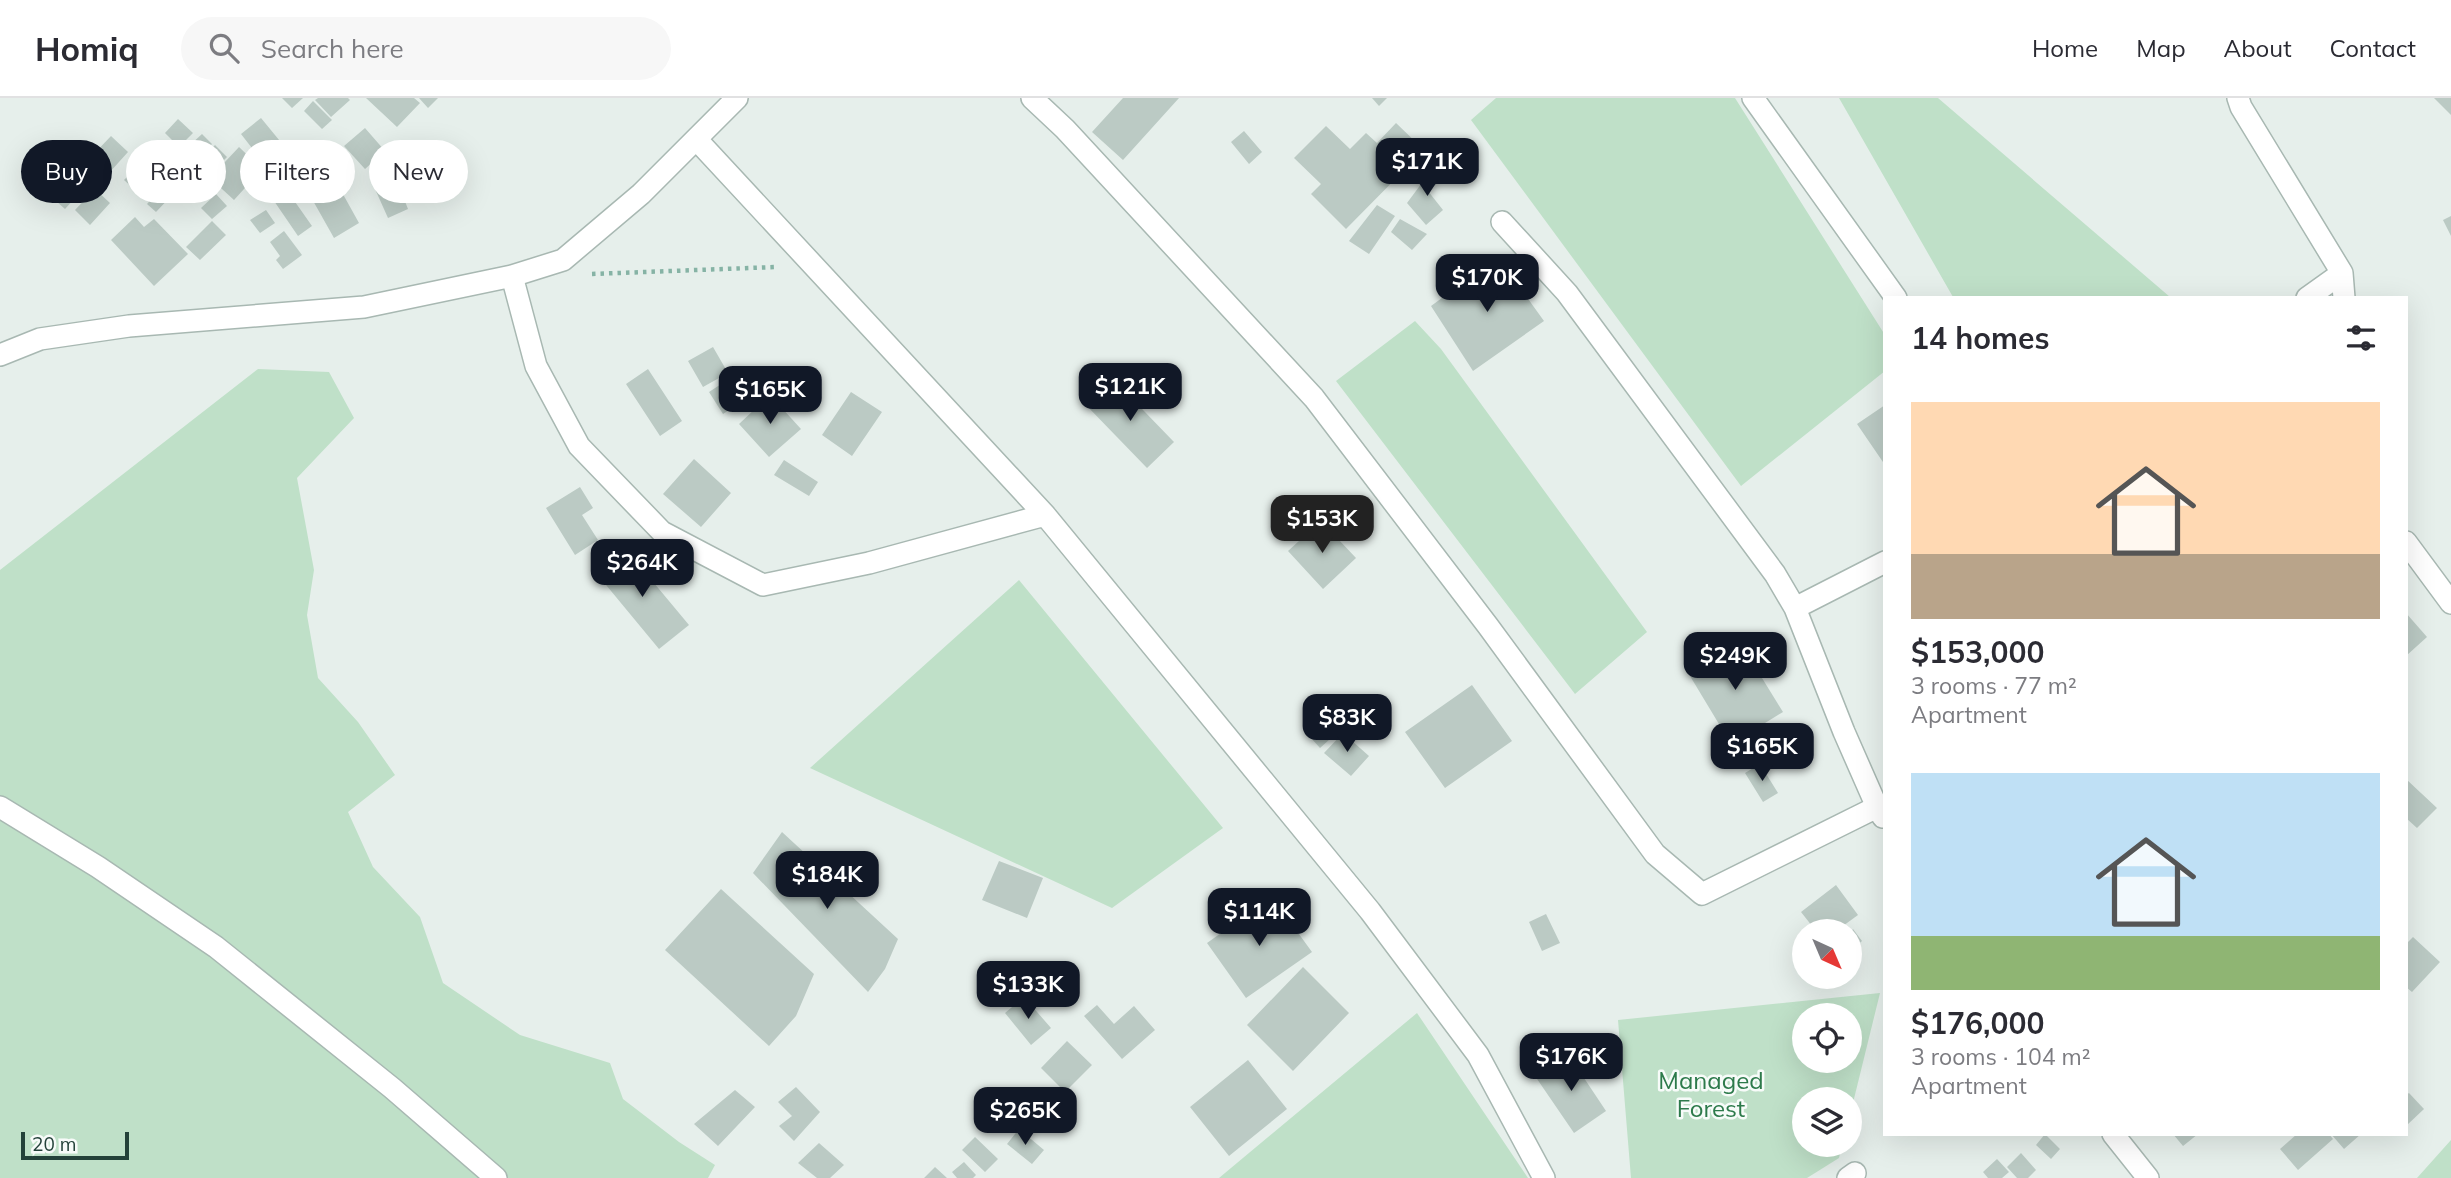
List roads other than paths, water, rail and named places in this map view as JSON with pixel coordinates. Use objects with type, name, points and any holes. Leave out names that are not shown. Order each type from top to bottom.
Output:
[{"type":"street","points":[[0,355],[40,339],[129,326],[364,307],[512,276],[563,260],[642,194],[737,98]]},
{"type":"street","points":[[1032,98],[1065,129],[1314,398],[1488,626],[1655,854],[1702,894],[1881,813],[1844,732],[1795,608],[1775,574],[1567,293],[1502,222]]},
{"type":"street","points":[[1753,98],[1895,296]]},
{"type":"street","points":[[2238,98],[2342,273],[2344,296]]},
{"type":"street","points":[[698,140],[1045,515],[1387,933],[1478,1055],[1544,1178]]},
{"type":"street","points":[[2310,296],[2342,273]]},
{"type":"street","points":[[512,276],[536,366],[579,446],[662,532],[763,584],[869,563],[1045,515]]},
{"type":"street","points":[[2408,545],[2451,603]]},
{"type":"street","points":[[1795,608],[1883,563]]},
{"type":"street","points":[[1,806],[98,867],[216,947],[393,1088],[496,1178]]},
{"type":"street","points":[[2115,1136],[2148,1178]]},
{"type":"park label","name":"Managed Forest","points":[[1711,1095]]}]
